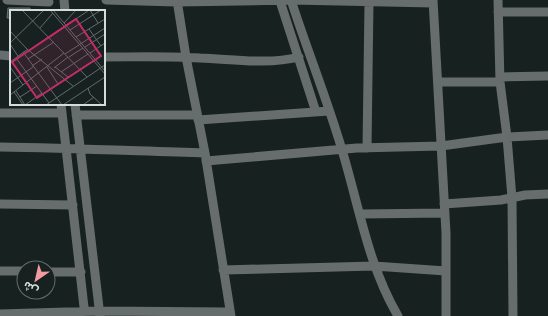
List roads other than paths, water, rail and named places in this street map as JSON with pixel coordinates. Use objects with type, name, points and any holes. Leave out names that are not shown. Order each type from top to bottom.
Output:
[{"type":"street","points":[[7,0],[50,4]]},
{"type":"street","points":[[64,0],[65,10]]},
{"type":"street","points":[[106,0],[433,1],[444,209],[446,316]]},
{"type":"street","points":[[292,0],[342,149],[374,266],[387,296],[398,316]]},
{"type":"street","points":[[498,0],[500,80],[512,198],[513,316]]},
{"type":"street","points":[[0,314],[231,314],[206,157],[186,57],[177,1]]},
{"type":"street","points":[[280,1],[316,112]]},
{"type":"street","points":[[367,148],[369,2]]},
{"type":"street","points":[[498,12],[548,12]]},
{"type":"street","points":[[0,55],[10,56]]},
{"type":"street","points":[[105,57],[186,57],[268,61],[299,57]]},
{"type":"street","points":[[438,82],[500,80],[548,76]]},
{"type":"street","points":[[75,105],[100,313]]},
{"type":"street","points":[[0,113],[61,108],[85,314]]},
{"type":"street","points":[[76,115],[198,118],[330,111]]},
{"type":"street","points":[[0,147],[65,148],[206,157],[342,149],[441,146],[507,137],[548,135]]},
{"type":"street","points":[[360,214],[444,209],[525,195],[548,194]]},
{"type":"street","points":[[0,204],[73,205]]},
{"type":"street","points":[[223,270],[374,266],[446,271]]},
{"type":"street","points":[[0,271],[16,271]]},
{"type":"street","points":[[56,272],[81,272]]}]
